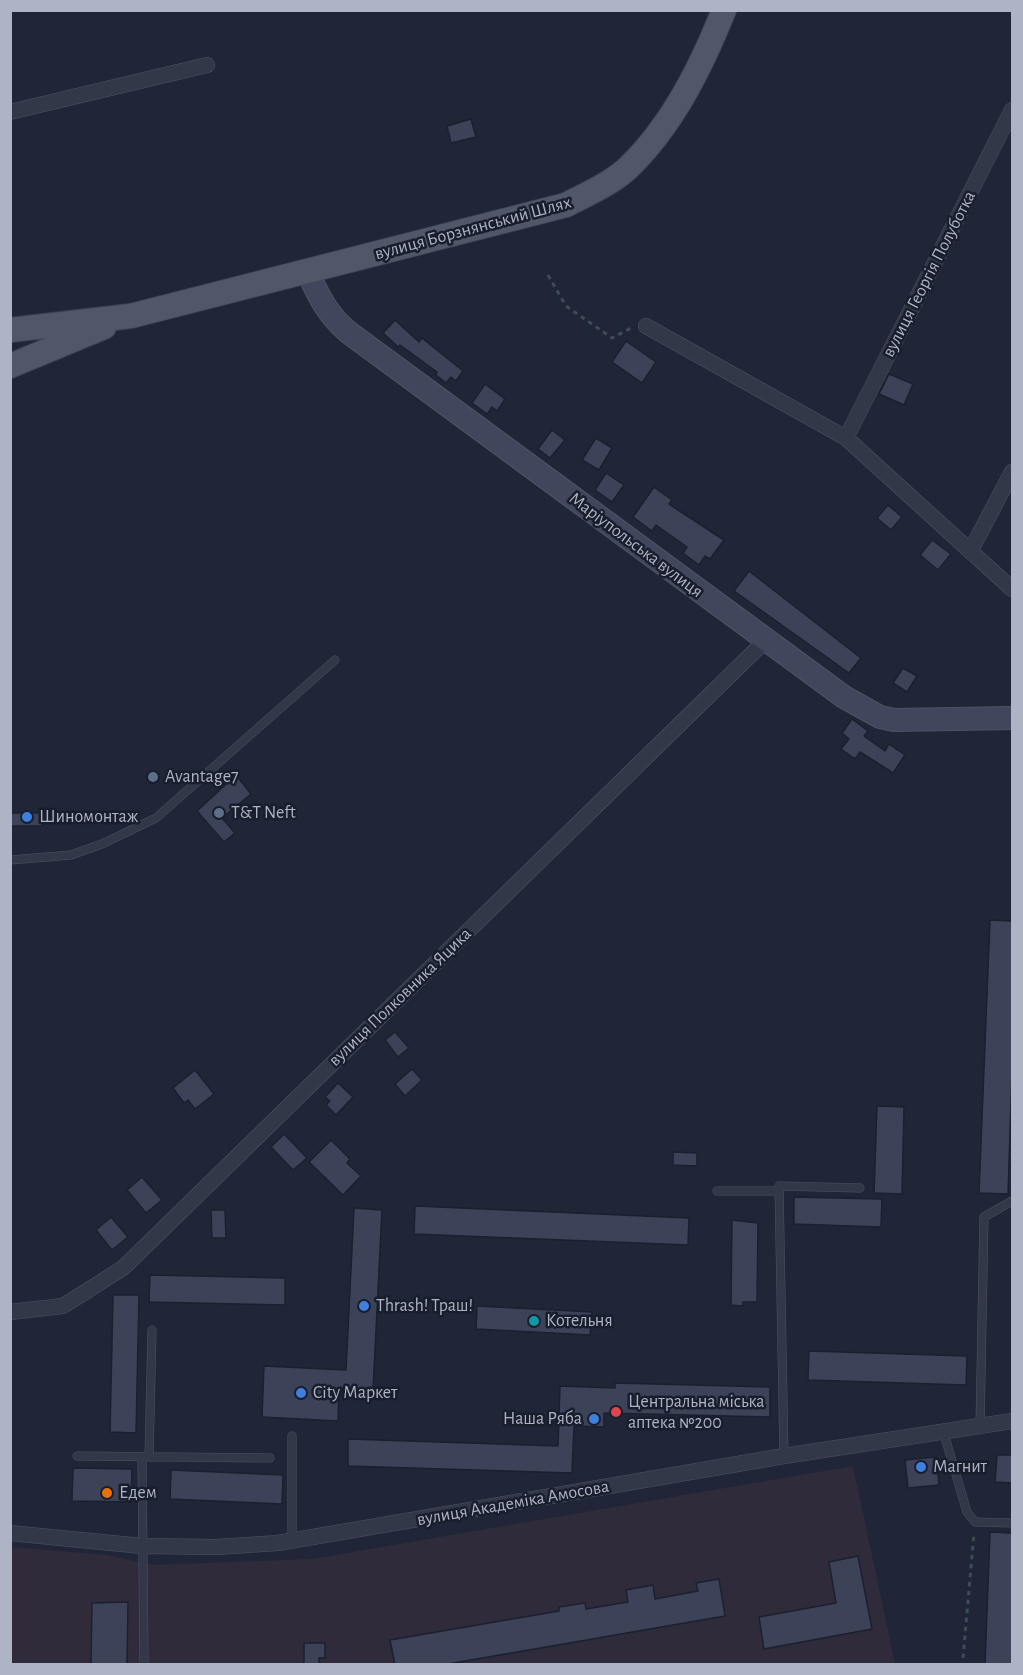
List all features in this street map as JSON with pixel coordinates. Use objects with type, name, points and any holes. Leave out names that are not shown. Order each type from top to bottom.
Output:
[{"type":"main road","name":"вулиця Борзнянський Шлях","points":[[10,330],[131,316],[308,273],[566,205],[597,189],[628,168],[656,136],[681,101],[708,49],[724,10]]},
{"type":"main road","name":"вулиця Борзнянський Шлях","points":[[10,366],[131,316]]},
{"type":"street","points":[[10,112],[207,65]]},
{"type":"street","name":"вулиця Георгія Полуботка","points":[[846,438],[1012,110]]},
{"type":"street","name":"Маріупольська вулиця","points":[[308,273],[333,320],[348,332],[844,697],[880,717],[913,721],[1012,718]]},
{"type":"street","points":[[646,326],[846,438],[1012,589]]},
{"type":"street","points":[[971,550],[1012,472]]},
{"type":"street","name":"вулиця Полковника Яцика","points":[[10,1312],[63,1305],[123,1268],[765,641]]},
{"type":"street","name":"вулиця Академіка Амосова","points":[[10,1533],[142,1546],[217,1547],[292,1540],[784,1456],[944,1434],[1012,1421]]},
{"type":"lane","points":[[10,860],[71,855],[102,844],[156,818],[335,660]]},
{"type":"lane","points":[[784,1456],[779,1186],[860,1188]]},
{"type":"lane","points":[[717,1191],[779,1191]]},
{"type":"lane","points":[[980,1427],[984,1217],[1012,1201]]},
{"type":"lane","points":[[144,1665],[142,1546],[152,1330]]},
{"type":"lane","points":[[944,1434],[967,1512],[975,1522],[1012,1523]]},
{"type":"lane","points":[[292,1436],[292,1540]]},
{"type":"lane","points":[[76,1456],[270,1458]]},
{"type":"path","points":[[548,275],[566,306],[612,338],[633,327],[646,326]]},
{"type":"path","points":[[963,1658],[975,1522]]},
{"type":"shaded area","points":[[853,1466],[895,1664],[11,1664],[10,1547],[107,1555],[152,1565],[312,1559]]},
{"type":"building","points":[[471,119],[476,137],[451,143],[447,126]]},
{"type":"building","points":[[395,320],[419,342],[422,338],[463,371],[456,381],[451,377],[446,383],[436,375],[437,372],[400,345],[398,347],[383,333]]},
{"type":"building","points":[[626,341],[656,362],[642,383],[612,362]]},
{"type":"building","points":[[889,374],[913,384],[904,405],[879,394]]},
{"type":"building","points":[[485,384],[505,399],[497,411],[492,407],[487,414],[472,403]]},
{"type":"building","points":[[552,430],[565,440],[550,458],[538,449]]},
{"type":"building","points":[[596,438],[612,448],[599,470],[582,460]]},
{"type":"building","points":[[606,473],[624,485],[612,502],[595,490]]},
{"type":"building","points":[[654,487],[672,500],[669,504],[724,540],[710,559],[705,556],[699,565],[683,553],[687,547],[656,525],[652,531],[633,517]]},
{"type":"building","points":[[888,505],[902,517],[891,530],[877,518]]},
{"type":"building","points":[[932,540],[951,554],[938,570],[920,555]]},
{"type":"building","points":[[749,571],[861,658],[849,673],[734,591]]},
{"type":"building","points":[[903,668],[917,676],[907,692],[893,683]]},
{"type":"building","points":[[852,719],[868,731],[864,736],[885,751],[889,744],[905,755],[893,773],[860,752],[855,759],[841,749],[849,739],[842,733]]},
{"type":"building","points":[[236,775],[251,794],[222,818],[235,833],[224,842],[197,811]]},
{"type":"building","name":"Шиномонтаж","points":[[10,813],[43,813],[43,826],[10,826]]},
{"type":"building","points":[[990,920],[1012,921],[1012,1072],[1008,1194],[979,1193]]},
{"type":"building","points":[[395,1032],[409,1048],[398,1057],[385,1040]]},
{"type":"building","points":[[412,1069],[422,1080],[405,1096],[395,1084]]},
{"type":"building","points":[[195,1070],[214,1094],[195,1109],[188,1100],[184,1103],[173,1088]]},
{"type":"building","points":[[338,1083],[353,1097],[336,1115],[326,1105],[330,1101],[325,1097]]},
{"type":"building","points":[[877,1106],[904,1107],[902,1194],[874,1193]]},
{"type":"building","points":[[284,1134],[307,1158],[293,1170],[271,1147]]},
{"type":"building","points":[[331,1140],[350,1159],[347,1163],[361,1176],[343,1195],[309,1162]]},
{"type":"building","points":[[673,1152],[697,1153],[697,1166],[673,1165]]},
{"type":"building","points":[[142,1177],[162,1200],[146,1213],[127,1190]]},
{"type":"building","points":[[794,1197],[882,1199],[881,1227],[794,1224]]},
{"type":"building","points":[[415,1206],[689,1218],[688,1245],[414,1234]]},
{"type":"building","points":[[354,1208],[382,1210],[373,1390],[339,1388],[338,1421],[262,1417],[264,1366],[346,1370]]},
{"type":"building","points":[[211,1210],[225,1210],[226,1238],[212,1238]]},
{"type":"building","points":[[111,1217],[128,1237],[112,1250],[96,1230]]},
{"type":"building","points":[[732,1220],[758,1223],[757,1302],[743,1302],[743,1306],[731,1305]]},
{"type":"building","points":[[150,1275],[285,1278],[285,1305],[149,1302]]},
{"type":"building","points":[[113,1295],[139,1295],[136,1433],[110,1432]]},
{"type":"building","name":"Котельня","points":[[477,1306],[592,1312],[590,1335],[476,1329]]},
{"type":"building","points":[[809,1351],[967,1356],[966,1385],[808,1380]]},
{"type":"building","points":[[615,1383],[770,1387],[770,1417],[604,1413],[604,1427],[574,1426],[572,1473],[348,1466],[348,1439],[558,1446],[560,1386],[615,1388]]},
{"type":"building","points":[[997,1455],[1012,1455],[1012,1483],[995,1482]]},
{"type":"building","points":[[936,1457],[939,1485],[908,1488],[905,1460]]},
{"type":"building","points":[[73,1468],[132,1469],[131,1502],[72,1501]]},
{"type":"building","points":[[171,1470],[283,1475],[282,1504],[170,1499]]},
{"type":"building","points":[[990,1532],[1012,1533],[1012,1665],[985,1665]]},
{"type":"building","points":[[858,1556],[872,1629],[764,1649],[759,1617],[836,1603],[829,1562]]},
{"type":"building","points":[[719,1579],[725,1616],[442,1665],[395,1665],[390,1640],[559,1611],[559,1607],[585,1603],[586,1609],[628,1602],[626,1590],[653,1585],[655,1599],[698,1591],[696,1583]]},
{"type":"building","points":[[128,1602],[127,1665],[91,1665],[92,1603]]},
{"type":"building","points":[[304,1643],[325,1643],[325,1658],[319,1658],[319,1665],[304,1665]]},
{"type":"place","name":"Avantage7","points":[[153,777]]},
{"type":"place","name":"T&T Neft","points":[[219,813]]},
{"type":"place","name":"Шиномонтаж","points":[[27,817]]},
{"type":"place","name":"Thrash! Траш!","points":[[364,1306]]},
{"type":"place","name":"Котельня","points":[[534,1321]]},
{"type":"place","name":"City Маркет","points":[[301,1393]]},
{"type":"place","name":"Центральна міська аптека №200","points":[[616,1412]]},
{"type":"place","name":"Наша Ряба","points":[[594,1419]]},
{"type":"place","name":"Магнит","points":[[921,1467]]},
{"type":"place","name":"Едем","points":[[107,1493]]}]
